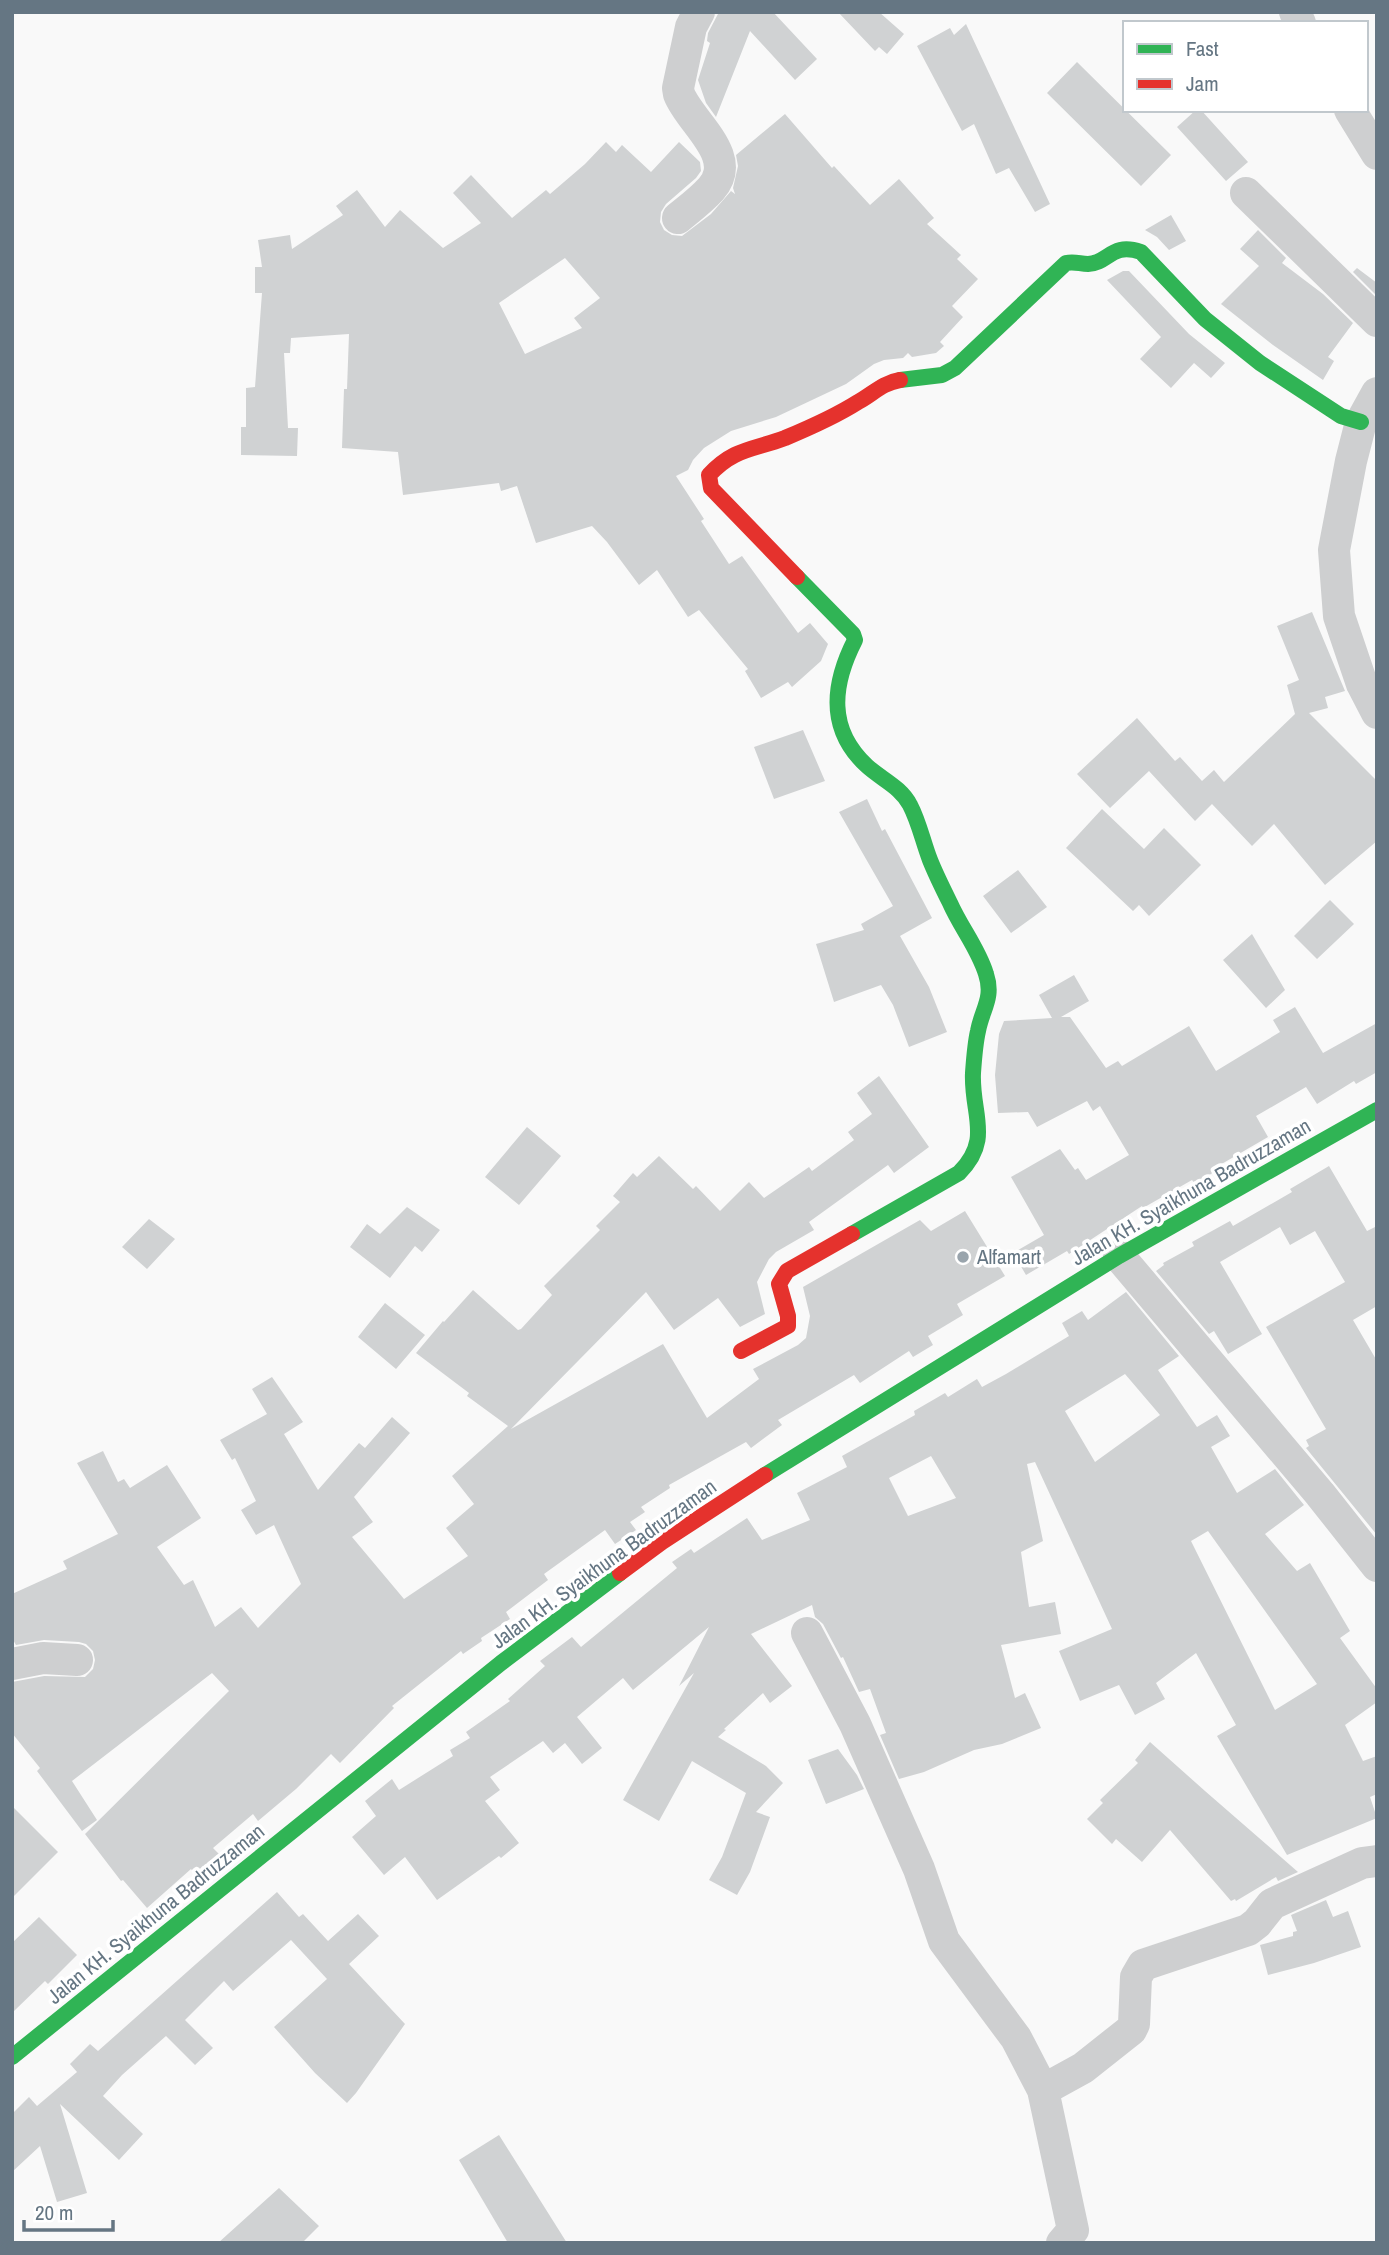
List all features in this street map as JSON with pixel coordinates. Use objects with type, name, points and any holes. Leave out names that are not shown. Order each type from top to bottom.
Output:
[{"type":"street","points":[[678,218],[711,189],[720,163],[716,149],[679,94],[678,88],[691,27],[699,12]]},
{"type":"street","points":[[1351,112],[1377,154]]},
{"type":"street","points":[[1246,193],[1377,321]]},
{"type":"street","points":[[741,1351],[788,1326],[779,1284],[788,1271],[959,1173],[969,1163],[979,1143],[973,1075],[978,1029],[990,995],[987,976],[977,950],[952,908],[910,804],[902,793],[867,766],[846,743],[836,692],[844,661],[855,640],[853,635],[711,488],[709,475],[720,463],[741,450],[784,438],[857,403],[887,382],[942,375],[956,368],[1066,263],[1074,261],[1090,264],[1112,251],[1128,246],[1141,251],[1205,319],[1260,363],[1341,416],[1362,422]]},
{"type":"street","points":[[1377,393],[1362,422],[1351,461],[1334,550],[1339,616],[1362,684],[1377,713]]},
{"type":"street","name":"Jalan KH. Syaikhuna Badruzzaman","points":[[12,2057],[501,1663],[662,1542],[805,1450],[1119,1256],[1377,1110]]},
{"type":"street","points":[[1119,1256],[1320,1494],[1377,1566]]},
{"type":"street","points":[[807,1633],[855,1724],[919,1869],[944,1941],[1016,2038],[1043,2090],[1073,2230],[1062,2243]]},
{"type":"street","points":[[12,1664],[43,1658],[77,1660]]},
{"type":"street","points":[[1043,2090],[1083,2068],[1131,2030],[1135,2024],[1136,1977],[1143,1965],[1248,1930],[1272,1904],[1362,1863],[1377,1861]]},
{"type":"building","points":[[719,12],[773,12],[817,59],[795,80],[750,31],[716,117],[706,103],[698,80],[710,43],[707,41],[708,33]]},
{"type":"building","points":[[838,12],[879,12],[904,34],[887,54],[879,47],[875,51]]},
{"type":"building","points":[[966,24],[1050,204],[1035,212],[1009,168],[996,174],[974,124],[962,131],[917,46],[950,28],[954,35]]},
{"type":"building","points":[[1077,62],[1123,108],[1123,112],[1128,112],[1171,155],[1141,186],[1047,93]]},
{"type":"building","points":[[1194,112],[1203,112],[1248,162],[1226,181],[1177,127]]},
{"type":"building","points":[[785,114],[832,168],[834,166],[870,205],[899,179],[934,218],[927,224],[961,255],[957,259],[978,279],[952,306],[963,317],[940,342],[944,346],[936,353],[912,357],[908,353],[903,358],[884,360],[846,384],[776,417],[731,431],[704,448],[688,470],[676,476],[729,564],[742,556],[798,633],[810,623],[828,644],[821,661],[792,687],[788,682],[761,698],[745,671],[748,669],[699,610],[688,617],[657,570],[639,585],[592,526],[536,543],[517,486],[501,491],[499,483],[403,495],[398,452],[342,448],[349,334],[291,338],[290,353],[284,353],[288,428],[298,428],[297,456],[241,455],[241,427],[246,427],[246,388],[255,387],[262,293],[255,293],[255,267],[262,267],[258,240],[290,235],[292,249],[343,215],[336,206],[357,190],[385,227],[400,210],[443,248],[481,223],[453,193],[471,175],[512,218],[546,190],[550,194],[606,142],[616,152],[622,145],[651,172],[679,142],[700,162],[701,171],[696,178],[666,204],[661,212],[660,222],[664,230],[672,235],[682,236],[711,214],[731,191],[735,194],[733,188],[738,166],[736,155]],"holes":[[[565,258],[600,298],[574,318],[582,328],[525,354],[499,303]]]},
{"type":"building","points":[[1171,215],[1186,241],[1169,250],[1157,237],[1145,230]]},
{"type":"building","points":[[1258,230],[1286,258],[1282,263],[1323,294],[1353,323],[1328,357],[1334,361],[1323,380],[1221,304],[1259,266],[1240,249]]},
{"type":"building","points":[[1357,268],[1377,283],[1375,294],[1353,272]]},
{"type":"building","points":[[1123,271],[1129,271],[1189,334],[1225,363],[1211,378],[1194,363],[1171,388],[1140,359],[1161,337],[1107,280]]},
{"type":"building","points":[[1312,612],[1345,691],[1325,697],[1328,708],[1309,713],[1377,781],[1377,841],[1325,885],[1274,824],[1252,846],[1212,804],[1195,821],[1149,771],[1110,808],[1077,774],[1137,718],[1175,761],[1180,757],[1202,781],[1214,770],[1224,782],[1295,714],[1287,685],[1299,680],[1277,626]]},
{"type":"building","points":[[803,730],[825,781],[774,799],[754,747]]},
{"type":"building","points":[[867,799],[882,831],[885,829],[932,918],[900,936],[929,987],[947,1032],[909,1047],[893,1005],[881,985],[834,1002],[816,944],[864,930],[861,924],[893,906],[839,812]]},
{"type":"building","points":[[1102,809],[1144,849],[1164,828],[1201,865],[1149,916],[1139,905],[1133,911],[1066,848]]},
{"type":"building","points":[[1018,870],[1047,907],[1011,933],[983,896]]},
{"type":"building","points":[[1330,900],[1354,924],[1317,959],[1294,936]]},
{"type":"building","points":[[1252,934],[1285,990],[1266,1008],[1223,960]]},
{"type":"building","points":[[1074,975],[1089,1001],[1061,1017],[1070,1017],[1106,1068],[1118,1061],[1122,1066],[1189,1026],[1216,1071],[1280,1032],[1273,1020],[1295,1007],[1323,1053],[1377,1023],[1377,1072],[1356,1084],[1354,1081],[1317,1104],[1306,1087],[1256,1116],[1268,1137],[1213,1169],[1214,1172],[1195,1184],[1192,1180],[1143,1208],[1142,1206],[1069,1254],[1067,1251],[1026,1275],[1013,1253],[1044,1235],[1011,1177],[1060,1149],[1086,1180],[1129,1155],[1100,1106],[1093,1111],[1087,1101],[1037,1127],[1028,1112],[998,1113],[995,1075],[999,1034],[1004,1021],[1052,1018],[1039,995]]},
{"type":"building","points":[[879,1076],[929,1147],[894,1173],[888,1165],[809,1222],[814,1230],[769,1259],[757,1282],[765,1314],[740,1327],[718,1298],[674,1330],[646,1292],[511,1429],[663,1344],[707,1418],[759,1379],[753,1369],[806,1338],[810,1316],[803,1287],[920,1220],[931,1231],[965,1211],[1005,1276],[957,1304],[963,1315],[928,1336],[933,1345],[913,1357],[909,1351],[860,1383],[854,1375],[778,1420],[782,1425],[751,1448],[746,1442],[669,1485],[670,1488],[641,1507],[645,1512],[630,1522],[636,1530],[615,1544],[605,1530],[544,1574],[548,1580],[506,1612],[510,1619],[463,1654],[461,1651],[392,1706],[394,1708],[340,1763],[331,1754],[296,1789],[258,1821],[253,1814],[213,1848],[220,1855],[197,1877],[191,1869],[147,1908],[123,1880],[121,1881],[85,1834],[229,1691],[212,1673],[72,1781],[97,1820],[82,1831],[37,1771],[40,1768],[12,1733],[12,1682],[44,1676],[85,1677],[93,1669],[95,1660],[93,1651],[86,1644],[79,1642],[44,1640],[16,1645],[12,1638],[12,1594],[67,1569],[63,1561],[118,1534],[77,1463],[103,1451],[118,1482],[124,1479],[130,1488],[167,1465],[201,1518],[157,1547],[184,1585],[193,1580],[215,1627],[241,1607],[258,1628],[301,1584],[274,1525],[256,1535],[241,1510],[256,1501],[235,1458],[232,1460],[220,1440],[267,1414],[252,1389],[272,1377],[303,1422],[284,1434],[318,1490],[359,1443],[365,1448],[392,1417],[410,1433],[354,1497],[373,1522],[352,1537],[404,1599],[468,1556],[446,1528],[474,1504],[452,1476],[508,1426],[416,1353],[443,1321],[473,1290],[518,1330],[521,1329],[552,1295],[544,1286],[600,1230],[596,1226],[620,1202],[613,1196],[633,1173],[637,1177],[659,1156],[693,1189],[696,1186],[720,1211],[749,1182],[764,1198],[809,1167],[812,1171],[854,1140],[848,1132],[872,1114],[857,1093]]},
{"type":"building","points":[[527,1127],[561,1156],[519,1205],[485,1177]]},
{"type":"building","points":[[1329,1166],[1367,1231],[1377,1226],[1377,1306],[1353,1320],[1377,1361],[1377,1535],[1306,1448],[1309,1446],[1306,1440],[1326,1429],[1266,1327],[1345,1282],[1315,1231],[1290,1245],[1280,1227],[1220,1262],[1262,1334],[1228,1354],[1214,1331],[1209,1334],[1156,1271],[1163,1263],[1194,1246],[1192,1242],[1230,1221],[1233,1226],[1292,1192],[1290,1189]]},
{"type":"building","points":[[407,1207],[440,1230],[422,1252],[415,1246],[390,1278],[350,1247],[367,1224],[380,1234]]},
{"type":"building","points":[[149,1219],[175,1239],[147,1269],[122,1247]]},
{"type":"building","points":[[1126,1292],[1179,1356],[1158,1370],[1197,1427],[1217,1415],[1230,1436],[1211,1447],[1237,1493],[1275,1469],[1304,1505],[1265,1534],[1297,1571],[1310,1563],[1350,1631],[1340,1638],[1377,1689],[1377,1702],[1345,1725],[1363,1761],[1377,1756],[1377,1794],[1370,1797],[1377,1818],[1287,1855],[1217,1736],[1236,1725],[1196,1653],[1156,1683],[1165,1699],[1135,1715],[1119,1685],[1080,1701],[1059,1651],[1112,1629],[1035,1462],[1027,1464],[1043,1541],[1021,1552],[1029,1607],[1055,1602],[1061,1634],[1001,1645],[1015,1698],[1025,1693],[1041,1728],[899,1779],[880,1735],[886,1733],[870,1689],[859,1692],[843,1657],[841,1658],[823,1624],[815,1617],[812,1605],[751,1634],[792,1686],[770,1703],[763,1693],[718,1737],[766,1766],[783,1783],[756,1812],[770,1817],[750,1872],[737,1895],[709,1880],[722,1857],[746,1793],[692,1761],[659,1821],[623,1800],[694,1673],[679,1686],[709,1627],[633,1690],[623,1678],[577,1717],[602,1748],[582,1764],[565,1743],[553,1753],[543,1741],[490,1777],[500,1790],[485,1801],[519,1843],[437,1900],[405,1857],[384,1875],[352,1837],[376,1816],[365,1801],[392,1779],[399,1790],[453,1756],[450,1750],[470,1738],[466,1732],[510,1701],[508,1699],[545,1666],[540,1661],[572,1637],[581,1647],[677,1568],[672,1562],[691,1549],[694,1553],[747,1518],[762,1540],[810,1520],[797,1493],[847,1467],[842,1456],[915,1415],[914,1411],[945,1393],[948,1397],[977,1379],[982,1387],[1069,1336],[1062,1323],[1082,1311],[1088,1320]],"holes":[[[1125,1374],[1160,1415],[1095,1462],[1065,1411]],[[931,1456],[956,1498],[908,1516],[889,1478]],[[1208,1531],[1317,1684],[1275,1710],[1191,1541]]]},
{"type":"building","points":[[385,1303],[425,1335],[396,1369],[358,1337]]},
{"type":"building","points":[[1150,1742],[1298,1872],[1278,1881],[1276,1877],[1236,1901],[1231,1901],[1170,1830],[1142,1862],[1116,1839],[1112,1844],[1087,1819],[1103,1803],[1100,1800],[1138,1763],[1135,1760]]},
{"type":"building","points":[[838,1749],[864,1789],[826,1804],[808,1760]]},
{"type":"building","points":[[12,1806],[58,1852],[12,1898]]},
{"type":"building","points":[[277,1892],[299,1917],[303,1914],[328,1941],[358,1914],[379,1936],[349,1964],[405,2024],[347,2103],[315,2073],[274,2027],[327,1979],[291,1940],[233,1991],[224,1981],[185,2020],[213,2048],[195,2065],[166,2036],[122,2075],[103,2096],[143,2134],[119,2160],[60,2104],[87,2193],[57,2202],[40,2146],[12,2172],[12,2114],[29,2097],[37,2106],[77,2072],[70,2064],[90,2044],[98,2051]]},
{"type":"building","points":[[1326,1900],[1333,1917],[1348,1911],[1361,1947],[1268,1975],[1260,1945],[1293,1936],[1293,1932],[1297,1931],[1291,1915]]},
{"type":"building","points":[[39,1917],[77,1955],[48,1984],[45,1981],[12,2013],[12,1943]]},
{"type":"building","points":[[499,2135],[567,2243],[508,2243],[459,2160]]},
{"type":"building","points":[[279,2188],[319,2226],[302,2243],[218,2243]]},
{"type":"traffic: fast","points":[[900,380],[942,375],[955,368],[1066,263],[1095,263],[1117,251],[1131,250],[1141,252],[1205,319],[1260,363],[1341,416],[1361,422]]},
{"type":"traffic: fast","points":[[797,577],[853,634],[855,640],[847,657],[838,690],[837,706],[845,737],[867,766],[896,788],[910,805],[935,871],[954,912],[979,955],[989,990],[975,1052],[973,1088],[978,1137],[969,1161],[959,1173],[852,1234]]},
{"type":"traffic: fast","points":[[765,1475],[1119,1256],[1377,1110]]},
{"type":"traffic: fast","points":[[12,2057],[501,1663],[620,1573]]},
{"type":"traffic: jam","points":[[797,577],[711,488],[709,475],[718,466],[744,451],[813,426],[883,386],[900,380]]},
{"type":"traffic: jam","points":[[741,1351],[788,1326],[779,1284],[787,1271],[852,1234]]},
{"type":"traffic: jam","points":[[620,1573],[662,1542],[765,1475]]},
{"type":"place","name":"Alfamart","points":[[963,1257]]}]
